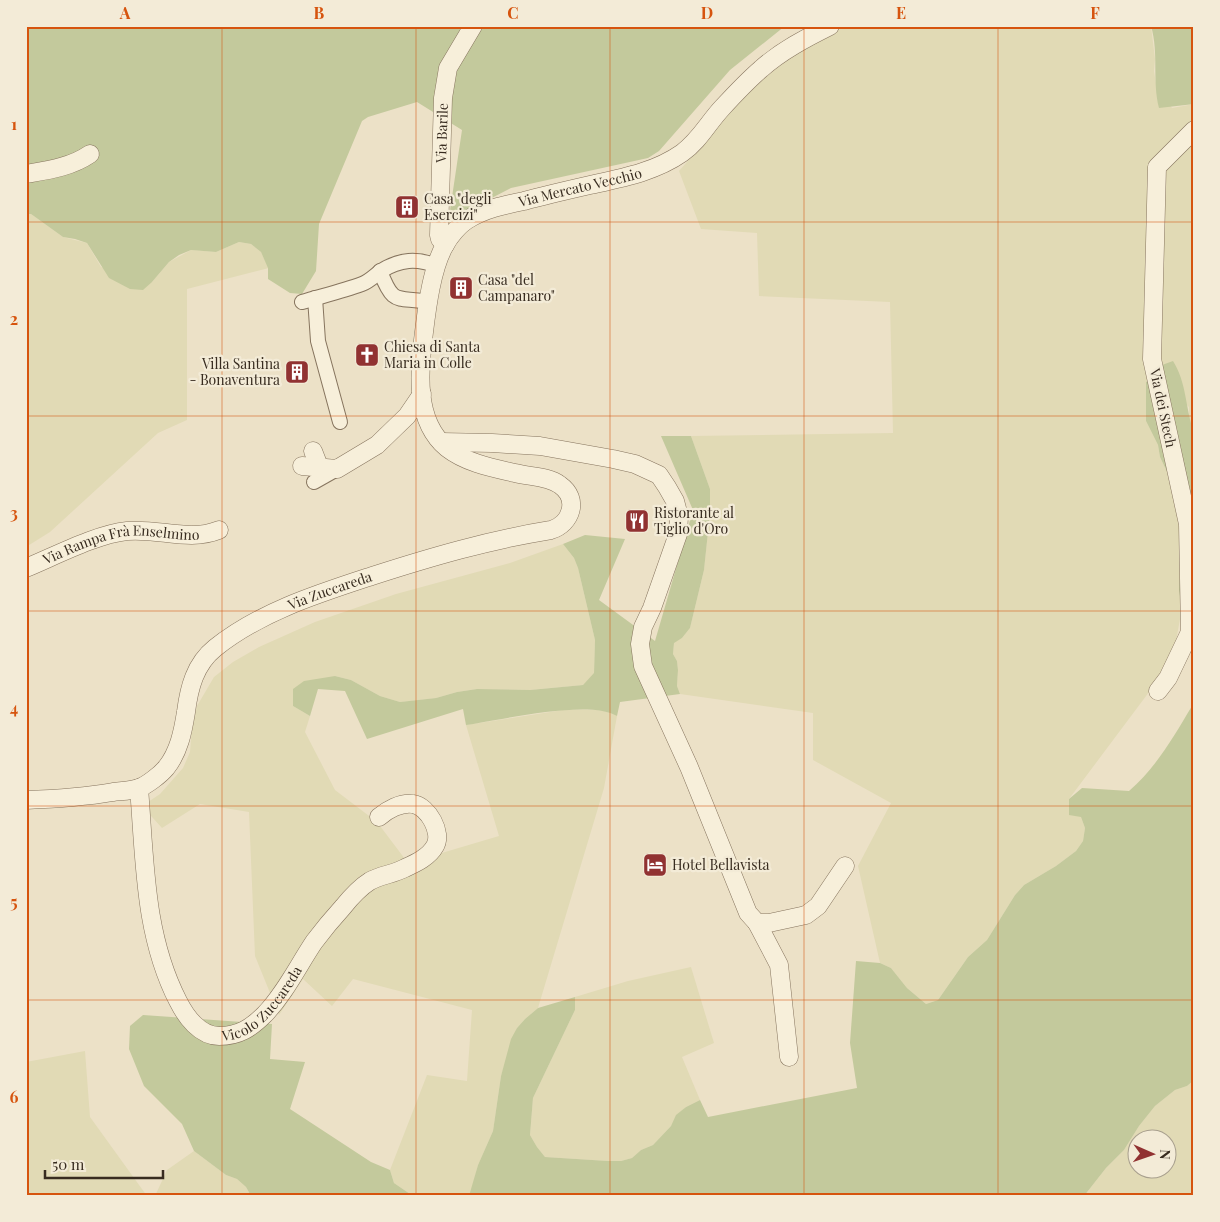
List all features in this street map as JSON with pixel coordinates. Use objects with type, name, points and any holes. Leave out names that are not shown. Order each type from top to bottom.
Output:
[{"type":"street","name":"Via Barile","points":[[445,245],[439,235],[443,98],[448,68],[472,26]]},
{"type":"street","name":"Via Mercato Vecchio","points":[[444,445],[430,426],[424,411],[420,361],[429,302],[437,266],[445,245],[465,221],[480,213],[504,205],[632,177],[656,167],[682,153],[700,136],[720,110],[762,68],[783,53],[830,26]]},
{"type":"street","name":"Via dei Stech","points":[[1158,691],[1168,678],[1190,632],[1188,524],[1152,359],[1157,167],[1194,130]]},
{"type":"street","points":[[26,174],[65,166],[81,160],[90,154]]},
{"type":"street","points":[[340,422],[309,300],[363,284],[380,271],[405,260],[415,260],[437,266]]},
{"type":"street","points":[[380,271],[387,288],[395,297],[429,302]]},
{"type":"street","points":[[302,466],[324,473],[377,445],[406,416],[422,394]]},
{"type":"street","points":[[444,445],[492,443],[540,446],[612,459],[635,464],[659,475],[668,487],[675,501],[678,516],[678,534],[652,608],[643,627],[640,644],[643,666],[689,767],[748,913],[757,923],[779,965],[789,1057]]},
{"type":"street","name":"Via Zuccareda","points":[[26,800],[86,796],[139,788],[166,769],[175,754],[182,734],[188,693],[195,674],[204,659],[214,649],[252,622],[315,596],[414,562],[464,548],[557,528],[570,517],[572,508],[570,498],[562,486],[554,481],[479,464],[463,458],[444,445]]},
{"type":"street","points":[[313,451],[324,473]]},
{"type":"street","name":"Via Rampa Frà Enselmino","points":[[26,568],[110,534],[129,531],[190,536],[207,535],[219,530]]},
{"type":"street","name":"Vicolo Zuccareda","points":[[139,788],[148,905],[154,937],[167,979],[186,1016],[212,1036],[230,1036],[241,1033],[252,1025],[265,1013],[295,974],[315,942],[356,892],[371,881],[416,863],[427,856],[436,846],[438,837],[434,826],[424,810],[414,804],[386,811],[379,818]]},
{"type":"street","points":[[757,923],[769,923],[806,915],[818,906],[845,866]]},
{"type":"shaded area","points":[[846,26],[1151,26],[1156,84],[1172,108],[1194,104],[1194,432],[1189,419],[1189,407],[1156,376],[1146,382],[1146,421],[1158,445],[1160,457],[1182,503],[1182,608],[1174,652],[1161,676],[1069,799],[1081,817],[1085,828],[1083,841],[1076,851],[1056,866],[1024,885],[1015,895],[987,940],[968,957],[938,1000],[926,1004],[907,988],[891,968],[880,963],[858,866],[891,803],[813,760],[813,713],[680,694],[677,686],[677,661],[673,654],[674,642],[682,638],[690,628],[704,570],[710,513],[710,489],[691,436],[893,433],[890,302],[759,296],[757,233],[701,229],[679,171],[750,90],[797,52]]},
{"type":"shaded area","points":[[26,214],[31,214],[63,237],[87,243],[101,267],[152,282],[169,262],[191,250],[216,252],[239,242],[251,244],[261,252],[269,268],[187,289],[187,420],[158,433],[50,532],[26,547]]},
{"type":"shaded area","points":[[563,544],[574,558],[578,568],[595,640],[594,674],[583,685],[530,690],[477,689],[436,698],[400,702],[380,696],[351,680],[335,676],[293,706],[310,716],[305,732],[335,790],[377,822],[408,863],[499,836],[466,725],[563,710],[597,710],[611,712],[617,716],[604,788],[538,1008],[517,1028],[501,1076],[493,1131],[478,1165],[471,1193],[469,1196],[413,1196],[394,1183],[390,1170],[427,1075],[467,1081],[472,1010],[353,979],[332,1006],[303,979],[279,1015],[255,956],[249,812],[200,804],[162,828],[142,806],[160,794],[183,768],[190,752],[192,726],[197,706],[214,677],[233,662],[259,647],[315,622],[396,594],[510,563]]},
{"type":"shaded area","points":[[691,967],[714,1043],[682,1057],[700,1100],[686,1107],[677,1115],[671,1126],[653,1145],[641,1150],[632,1158],[621,1161],[608,1161],[545,1157],[530,1135],[533,1098],[575,1010],[575,997],[628,981]]},
{"type":"shaded area","points":[[85,1051],[90,1117],[147,1196],[26,1196],[26,1062]]},
{"type":"shaded area","points":[[1194,1080],[1194,1196],[1084,1196],[1128,1144],[1128,1180],[1178,1180],[1178,1130],[1136,1130],[1155,1106],[1175,1090],[1187,1086]]},
{"type":"shaded area","points":[[194,1151],[226,1175],[237,1179],[246,1187],[251,1196],[155,1196],[167,1170]]},
{"type":"green space","points":[[26,26],[785,26],[730,70],[659,151],[648,158],[511,188],[457,216],[448,224],[462,130],[417,102],[368,117],[362,121],[319,224],[316,271],[302,294],[290,293],[268,279],[268,268],[261,252],[251,244],[239,242],[216,252],[191,250],[179,255],[169,262],[143,290],[130,289],[109,278],[87,243],[63,237],[31,214],[26,214]]},
{"type":"green space","points":[[1151,26],[1194,26],[1194,104],[1159,108],[1156,88],[1155,46]]},
{"type":"green space","points":[[1173,361],[1181,378],[1194,432],[1194,610],[1182,608],[1179,590],[1184,528],[1171,480],[1160,457],[1158,445],[1146,421],[1146,382],[1156,376],[1162,365]]},
{"type":"green space","points":[[661,436],[691,436],[710,489],[710,513],[704,570],[690,628],[682,638],[674,643],[673,654],[677,661],[677,686],[680,694],[620,702],[617,716],[604,711],[566,710],[522,715],[466,725],[463,709],[367,739],[345,691],[318,689],[310,716],[293,706],[293,689],[304,681],[335,676],[351,680],[380,696],[400,702],[436,698],[477,689],[530,690],[583,685],[594,673],[595,640],[578,568],[574,558],[563,544],[585,535],[625,539],[599,600],[655,641],[693,510]]},
{"type":"green space","points":[[1192,706],[1194,706],[1194,1080],[1187,1086],[1175,1090],[1155,1106],[1136,1130],[1128,1130],[1128,1144],[1124,1150],[1106,1168],[1084,1196],[469,1196],[478,1165],[493,1131],[501,1076],[511,1039],[517,1028],[538,1008],[575,997],[575,1010],[533,1098],[530,1135],[545,1157],[608,1161],[621,1161],[632,1158],[641,1150],[653,1145],[671,1126],[676,1115],[700,1100],[708,1117],[857,1088],[850,1043],[856,961],[880,963],[891,968],[907,988],[926,1004],[938,1000],[968,957],[987,940],[1015,895],[1024,885],[1056,866],[1076,851],[1083,841],[1085,828],[1081,817],[1069,815],[1069,799],[1082,788],[1129,791],[1148,772]]},
{"type":"green space","points":[[143,1015],[272,1024],[270,1059],[305,1062],[290,1109],[371,1162],[390,1170],[394,1183],[413,1196],[251,1196],[246,1187],[237,1179],[226,1175],[194,1151],[182,1124],[144,1086],[129,1049],[130,1026]]},
{"type":"place","name":"Casa \"degli Esercizi\"","points":[[407,207]]},
{"type":"place","name":"Casa \"del Campanaro\"","points":[[461,288]]},
{"type":"place","name":"Chiesa di Santa Maria in Colle","points":[[367,355]]},
{"type":"place","name":"Villa Santina - Bonaventura","points":[[297,372]]},
{"type":"place","name":"Ristorante al Tiglio d'Oro","points":[[637,521]]},
{"type":"place","name":"Hotel Bellavista","points":[[655,865]]}]
